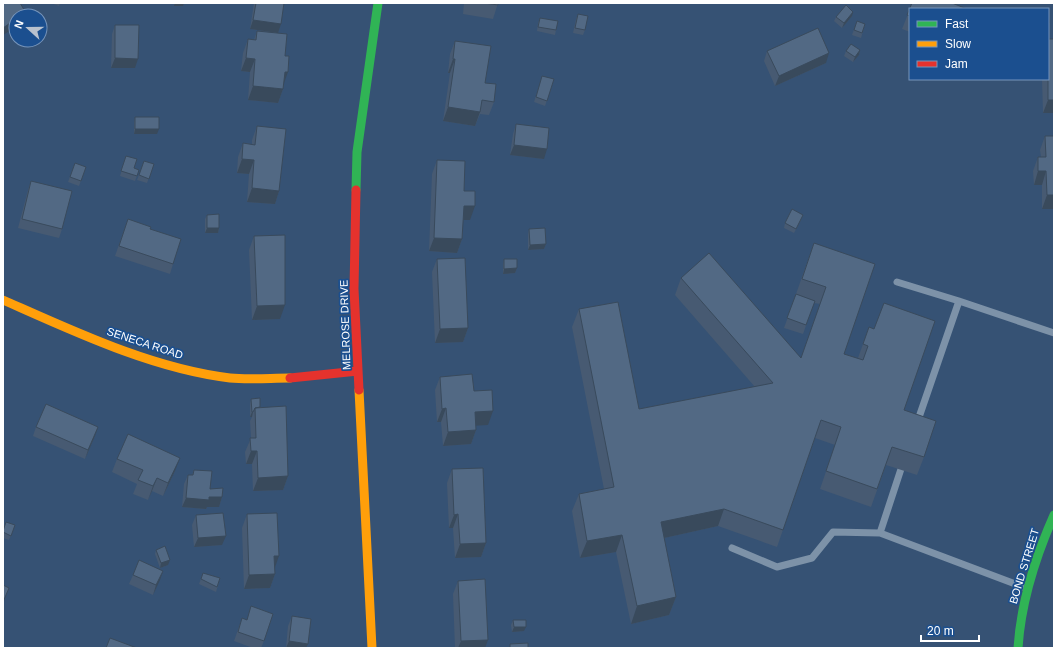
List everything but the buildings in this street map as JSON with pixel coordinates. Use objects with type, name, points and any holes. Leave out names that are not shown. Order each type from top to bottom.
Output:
[{"type":"street","name":"MELROSE DRIVE","points":[[372,648],[354,289],[356,152],[378,3]]},
{"type":"street","name":"SENECA ROAD","points":[[3,300],[81,335],[171,366],[230,378],[300,378],[358,371]]},
{"type":"street","name":"BOND STREET","points":[[1018,648],[1018,629],[1028,588],[1054,515]]},
{"type":"lane","points":[[897,282],[1054,333]]},
{"type":"lane","points":[[914,433],[959,301]]},
{"type":"lane","points":[[880,533],[901,470]]},
{"type":"lane","points":[[732,548],[777,568],[812,558],[833,532],[880,533],[1028,588]]},
{"type":"traffic: fast","points":[[356,190],[357,152],[378,3]]},
{"type":"traffic: fast","points":[[1018,648],[1022,613],[1030,580],[1054,515]]},
{"type":"traffic: slow","points":[[3,300],[85,336],[143,358],[172,366],[230,378],[290,378]]},
{"type":"traffic: slow","points":[[359,390],[372,648]]},
{"type":"traffic: jam","points":[[356,190],[354,289],[359,390]]},
{"type":"traffic: jam","points":[[290,378],[358,371]]}]
